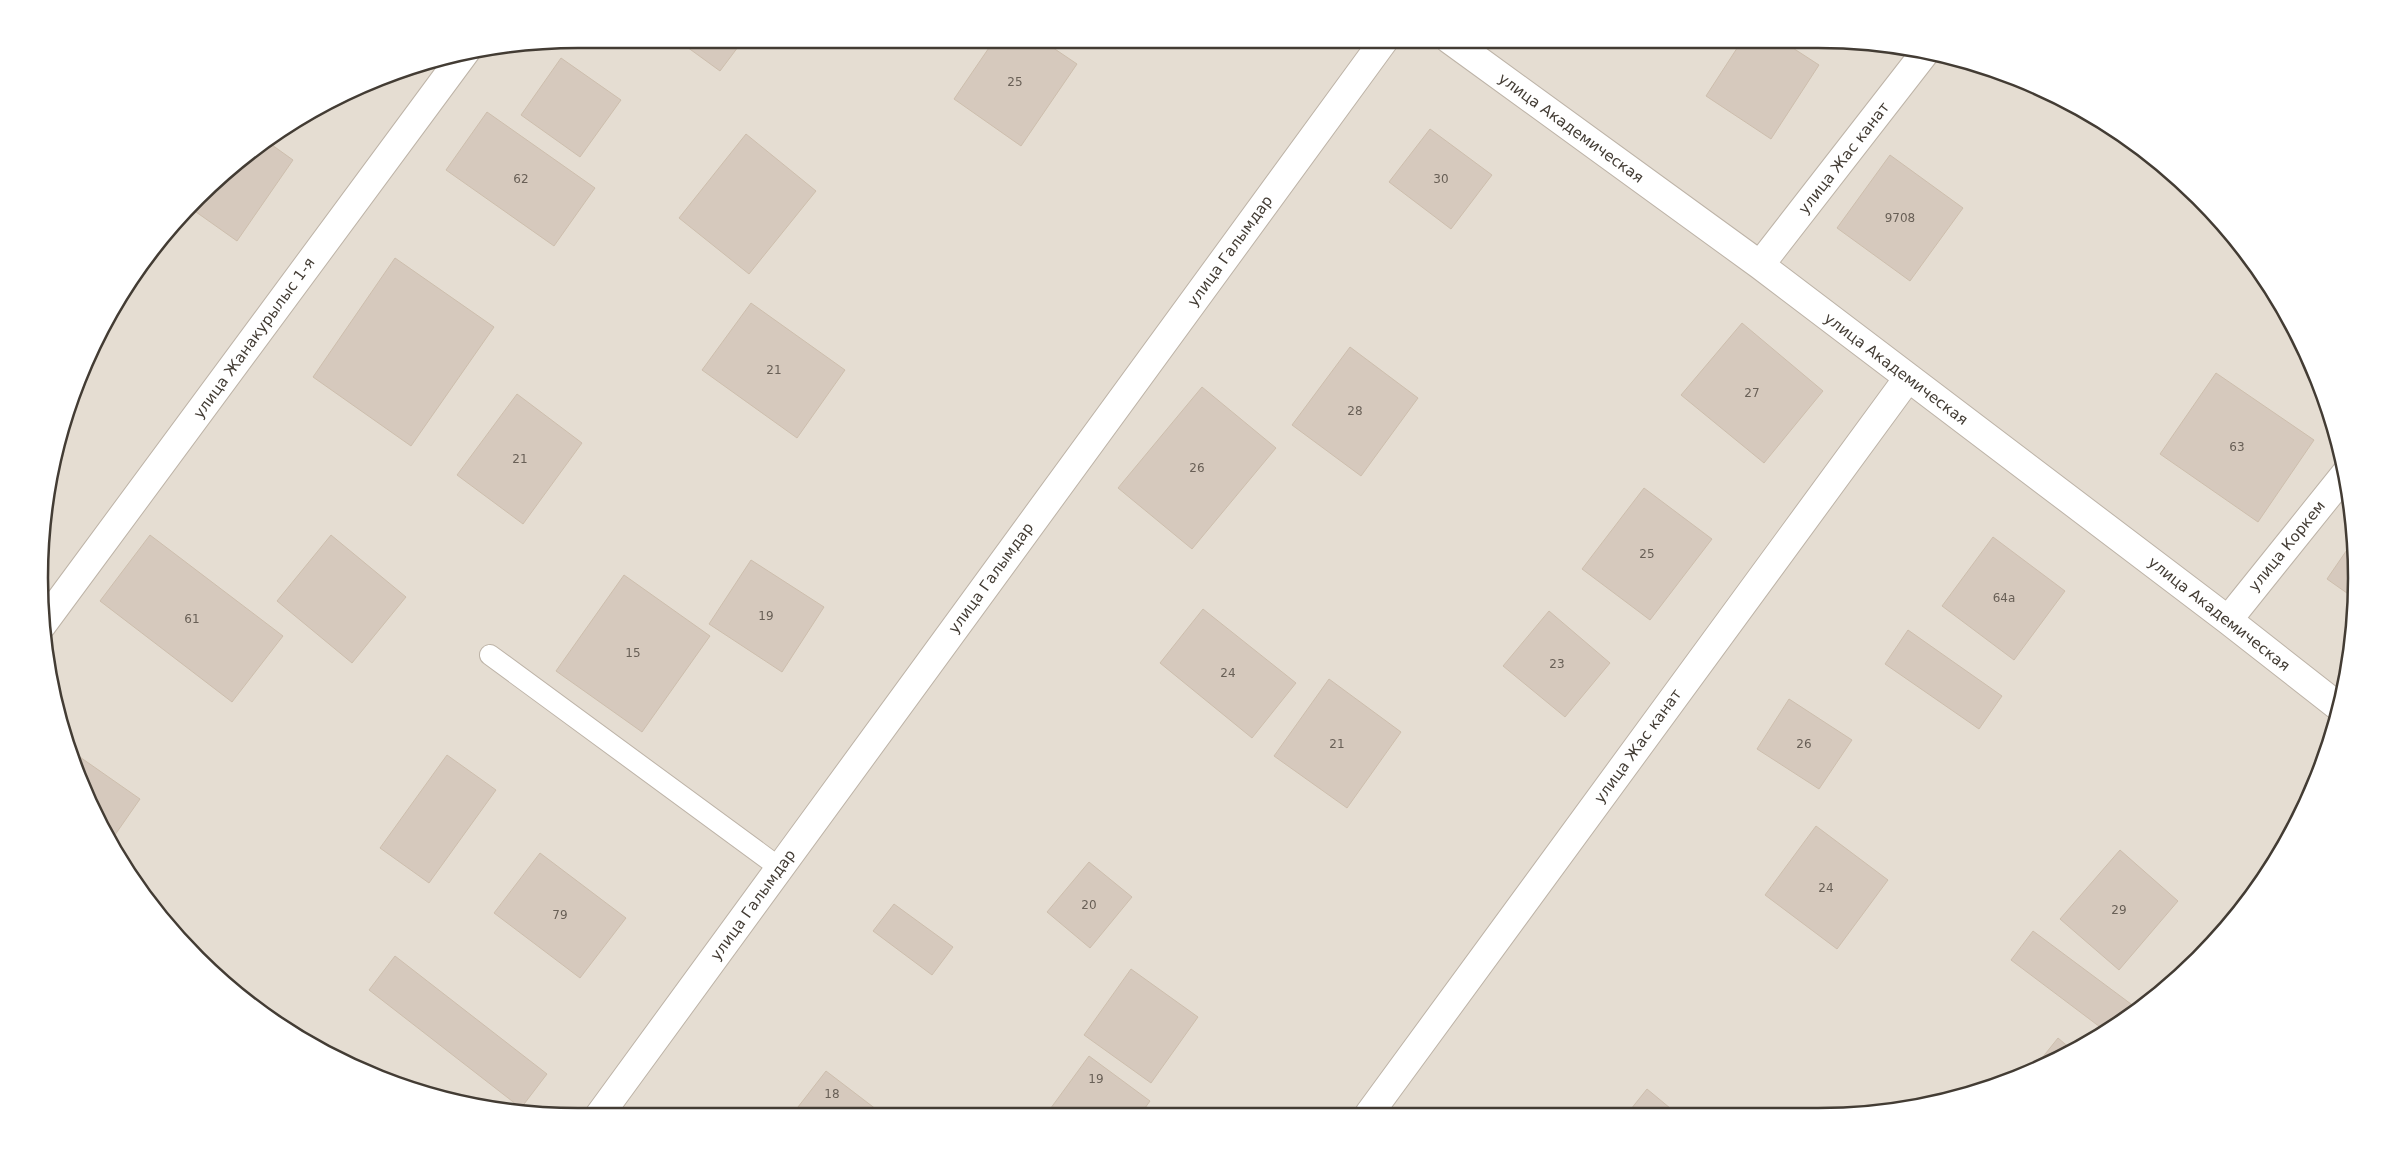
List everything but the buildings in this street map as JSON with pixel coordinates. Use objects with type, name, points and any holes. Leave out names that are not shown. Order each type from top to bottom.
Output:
[{"type":"street","name":"улица Галымдар","points":[[605,1108],[1378,48]]},
{"type":"street","name":"улица Академическая","points":[[1461,48],[1760,265],[2228,620],[2332,702]]},
{"type":"street","name":"улица Жас канат","points":[[1760,265],[1921,58]]},
{"type":"street","name":"улица Жанакурылыс 1-я","points":[[49,615],[458,62]]},
{"type":"street","name":"улица Жас канат","points":[[1373,1108],[1908,378]]},
{"type":"street","name":"улица Коркем","points":[[2228,620],[2338,482]]},
{"type":"lane","points":[[490,655],[780,868]]},
{"type":"shaded area","points":[[1817,48],[1886,52],[1920,58],[1988,76],[2020,88],[2052,102],[2112,137],[2167,179],[2192,203],[2216,228],[2258,283],[2293,343],[2307,375],[2319,407],[2337,475],[2343,509],[2348,578],[2343,647],[2337,681],[2319,749],[2307,781],[2293,813],[2276,843],[2238,901],[2192,953],[2140,999],[2082,1037],[2052,1054],[2020,1068],[1954,1090],[1886,1104],[1817,1108],[578,1108],[509,1104],[475,1098],[407,1080],[375,1068],[343,1054],[283,1019],[228,977],[179,928],[157,901],[119,843],[102,813],[88,781],[76,749],[58,681],[49,613],[49,543],[52,509],[66,441],[76,407],[102,343],[137,283],[157,255],[179,228],[228,179],[283,137],[343,102],[375,88],[407,76],[475,58],[543,49]]}]
